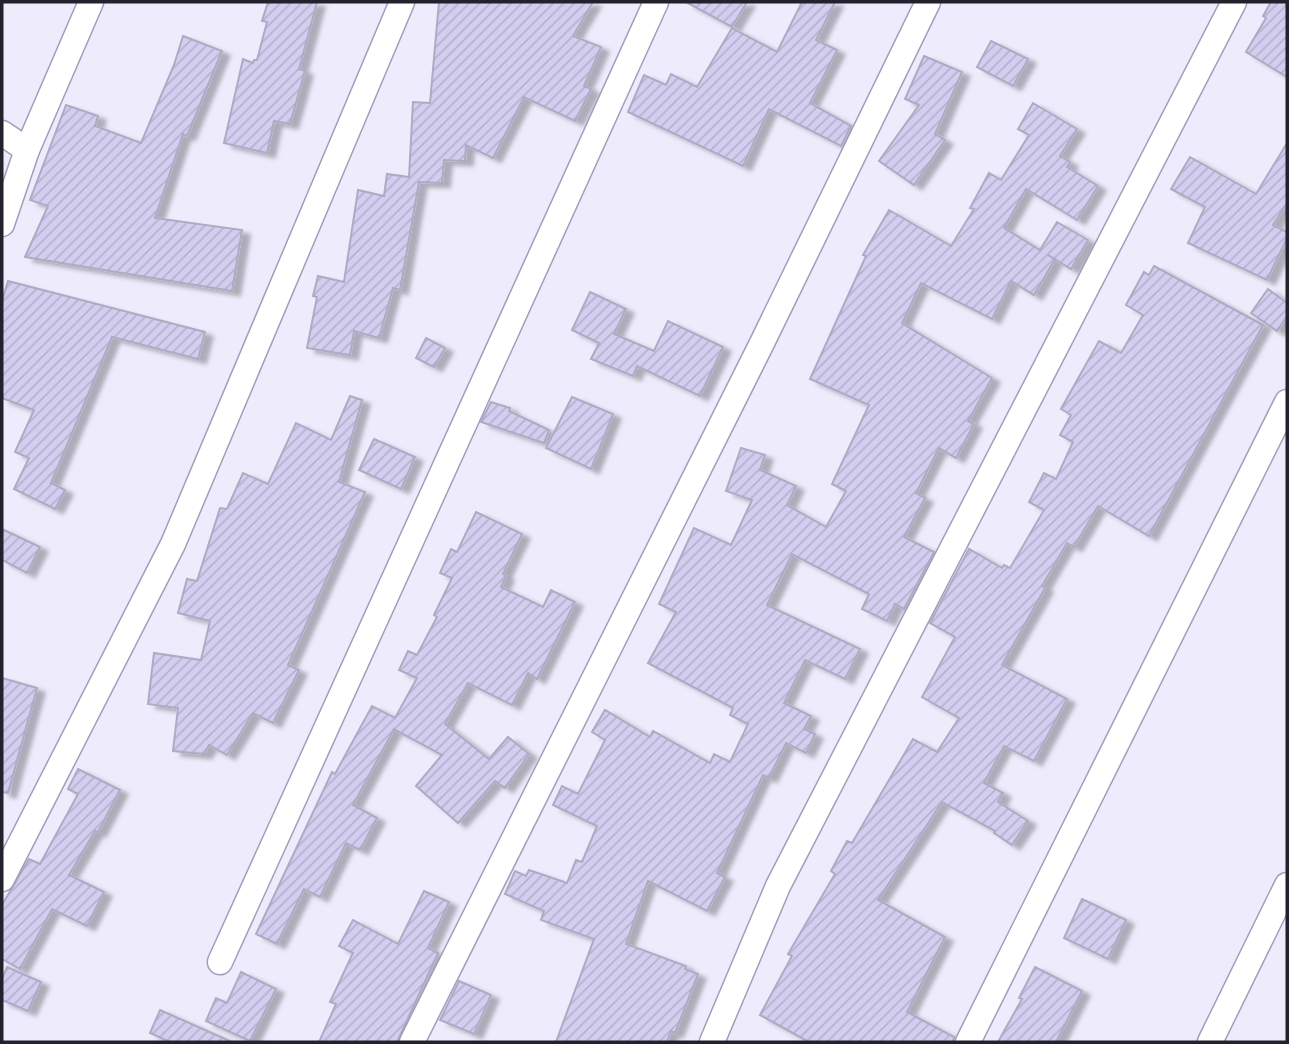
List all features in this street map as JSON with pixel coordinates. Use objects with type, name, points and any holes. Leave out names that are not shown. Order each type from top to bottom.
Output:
[{"type":"street","points":[[2,224],[27,150],[91,2]]},
{"type":"street","points":[[2,879],[173,544],[402,2]]},
{"type":"street","points":[[220,962],[656,2]]},
{"type":"street","points":[[412,1042],[762,343],[928,2]]},
{"type":"street","points":[[712,1042],[778,886],[1234,2]]},
{"type":"street","points":[[2,133],[27,150]]},
{"type":"street","points":[[968,1042],[1287,402]]},
{"type":"street","points":[[1210,1042],[1287,885]]},
{"type":"building","points":[[268,2],[317,2],[299,69],[305,71],[290,124],[274,121],[267,153],[224,143],[243,59],[253,63],[257,60],[267,22],[262,21]]},
{"type":"building","points":[[439,2],[593,2],[573,36],[601,47],[584,86],[591,89],[575,121],[524,97],[493,158],[466,145],[465,161],[444,160],[442,183],[419,182],[400,290],[393,288],[379,338],[354,331],[350,355],[307,348],[317,297],[313,296],[318,276],[344,282],[358,190],[384,196],[387,174],[409,177],[413,102],[430,103]]},
{"type":"building","points":[[686,2],[747,2],[732,27]]},
{"type":"building","points":[[802,2],[835,2],[816,40],[837,50],[810,103],[851,126],[841,146],[769,109],[743,166],[628,112],[644,75],[666,85],[671,74],[697,87],[732,28],[777,52]]},
{"type":"building","points":[[1271,2],[1287,2],[1287,77],[1246,52],[1266,18],[1263,16]]},
{"type":"building","points":[[183,36],[222,51],[187,136],[183,134],[155,218],[242,230],[232,291],[25,257],[48,206],[30,200],[66,105],[98,116],[95,126],[141,143],[174,65]]},
{"type":"building","points":[[991,41],[1028,59],[1013,86],[977,67]]},
{"type":"building","points":[[924,56],[962,72],[935,134],[945,140],[914,185],[879,161],[919,105],[905,99]]},
{"type":"building","points":[[1033,103],[1077,129],[1060,156],[1070,162],[1067,167],[1098,186],[1077,220],[1026,189],[1004,228],[1040,250],[1057,222],[1088,240],[1071,269],[1055,259],[1034,295],[1011,281],[992,319],[921,283],[902,323],[992,378],[968,421],[974,424],[956,458],[939,448],[916,493],[925,498],[904,537],[934,552],[904,609],[895,604],[887,621],[862,609],[869,594],[792,554],[767,605],[860,649],[845,679],[805,660],[784,703],[811,716],[804,729],[815,734],[806,753],[786,743],[769,778],[763,775],[717,873],[725,877],[707,911],[648,881],[626,944],[686,966],[685,969],[698,974],[675,1033],[671,1031],[667,1042],[556,1042],[594,939],[541,920],[544,911],[505,894],[515,871],[526,876],[529,870],[567,883],[576,860],[582,862],[597,826],[553,805],[562,786],[578,794],[605,740],[592,732],[605,710],[650,737],[653,731],[710,763],[714,754],[730,762],[748,724],[730,715],[733,708],[648,663],[676,612],[659,604],[694,528],[731,545],[752,500],[726,491],[741,448],[765,455],[760,470],[796,486],[787,505],[826,527],[846,491],[832,484],[869,405],[810,379],[866,256],[863,255],[889,210],[951,246],[974,209],[970,208],[989,173],[1001,180],[1029,135],[1018,129]]},
{"type":"building","points":[[1287,143],[1287,203],[1273,225],[1287,232],[1287,238],[1267,280],[1188,243],[1205,207],[1171,189],[1190,157],[1256,194]]},
{"type":"building","points":[[1154,266],[1263,325],[1149,536],[1098,506],[1074,547],[1067,543],[1002,665],[1067,699],[1034,761],[1004,746],[984,783],[1003,793],[998,802],[1028,821],[1012,845],[994,833],[995,831],[942,802],[878,900],[945,937],[907,1012],[954,1037],[953,1042],[809,1042],[760,1015],[792,956],[788,954],[835,874],[831,871],[847,841],[852,843],[913,739],[937,752],[959,718],[922,697],[955,637],[930,623],[969,549],[1002,568],[1004,565],[1010,568],[1044,510],[1029,502],[1044,473],[1056,479],[1073,442],[1060,435],[1071,415],[1061,409],[1099,341],[1121,353],[1143,315],[1126,305],[1144,272],[1149,275]]},
{"type":"building","points":[[8,281],[205,332],[198,359],[112,337],[51,483],[65,490],[55,509],[14,489],[29,458],[15,452],[34,410],[2,398],[2,301]]},
{"type":"building","points":[[1268,289],[1287,303],[1287,316],[1277,331],[1251,313]]},
{"type":"building","points":[[590,292],[626,309],[614,334],[654,351],[668,321],[723,347],[700,396],[637,366],[633,376],[591,359],[599,343],[572,330]]},
{"type":"building","points":[[426,338],[445,348],[434,367],[416,358]]},
{"type":"building","points":[[350,396],[362,400],[339,482],[365,492],[288,665],[299,670],[273,723],[253,713],[227,755],[209,745],[204,754],[173,751],[178,708],[148,704],[154,653],[201,660],[210,621],[178,613],[187,579],[197,581],[220,508],[227,509],[243,473],[268,484],[296,423],[331,440]]},
{"type":"building","points":[[572,397],[613,414],[591,469],[546,448]]},
{"type":"building","points":[[491,402],[510,408],[509,411],[549,430],[544,443],[481,422]]},
{"type":"building","points":[[374,439],[415,457],[401,489],[359,470]]},
{"type":"building","points":[[476,512],[522,534],[503,574],[506,576],[501,587],[543,607],[551,590],[575,602],[537,679],[528,673],[512,705],[468,683],[445,724],[489,759],[508,737],[529,754],[505,788],[495,781],[458,823],[416,786],[442,755],[394,729],[353,805],[377,818],[360,850],[346,843],[320,897],[304,889],[277,944],[256,934],[332,772],[335,774],[372,706],[395,718],[417,678],[399,670],[408,651],[417,655],[437,617],[434,615],[452,578],[440,573],[451,549],[457,552]]},
{"type":"building","points":[[2,529],[40,547],[27,573],[2,560]]},
{"type":"building","points":[[2,678],[37,688],[8,793],[2,792]]},
{"type":"building","points":[[78,769],[120,790],[98,832],[95,831],[69,875],[104,892],[87,926],[52,909],[20,969],[2,959],[2,905],[29,859],[40,864],[78,794],[68,789]]},
{"type":"building","points":[[424,891],[449,902],[428,948],[438,953],[397,1042],[319,1042],[336,1004],[330,1002],[353,953],[339,946],[353,920],[398,944]]},
{"type":"building","points":[[1082,899],[1126,920],[1108,959],[1064,938]]},
{"type":"building","points":[[7,967],[41,982],[28,1011],[2,1000],[2,979]]},
{"type":"building","points":[[1035,967],[1082,991],[1056,1042],[998,1042],[1022,999],[1019,998]]},
{"type":"building","points":[[241,972],[276,989],[250,1041],[206,1021],[216,998],[227,1003]]},
{"type":"building","points":[[459,981],[491,995],[474,1034],[440,1020]]},
{"type":"building","points":[[160,1010],[232,1042],[170,1042],[150,1033]]}]
